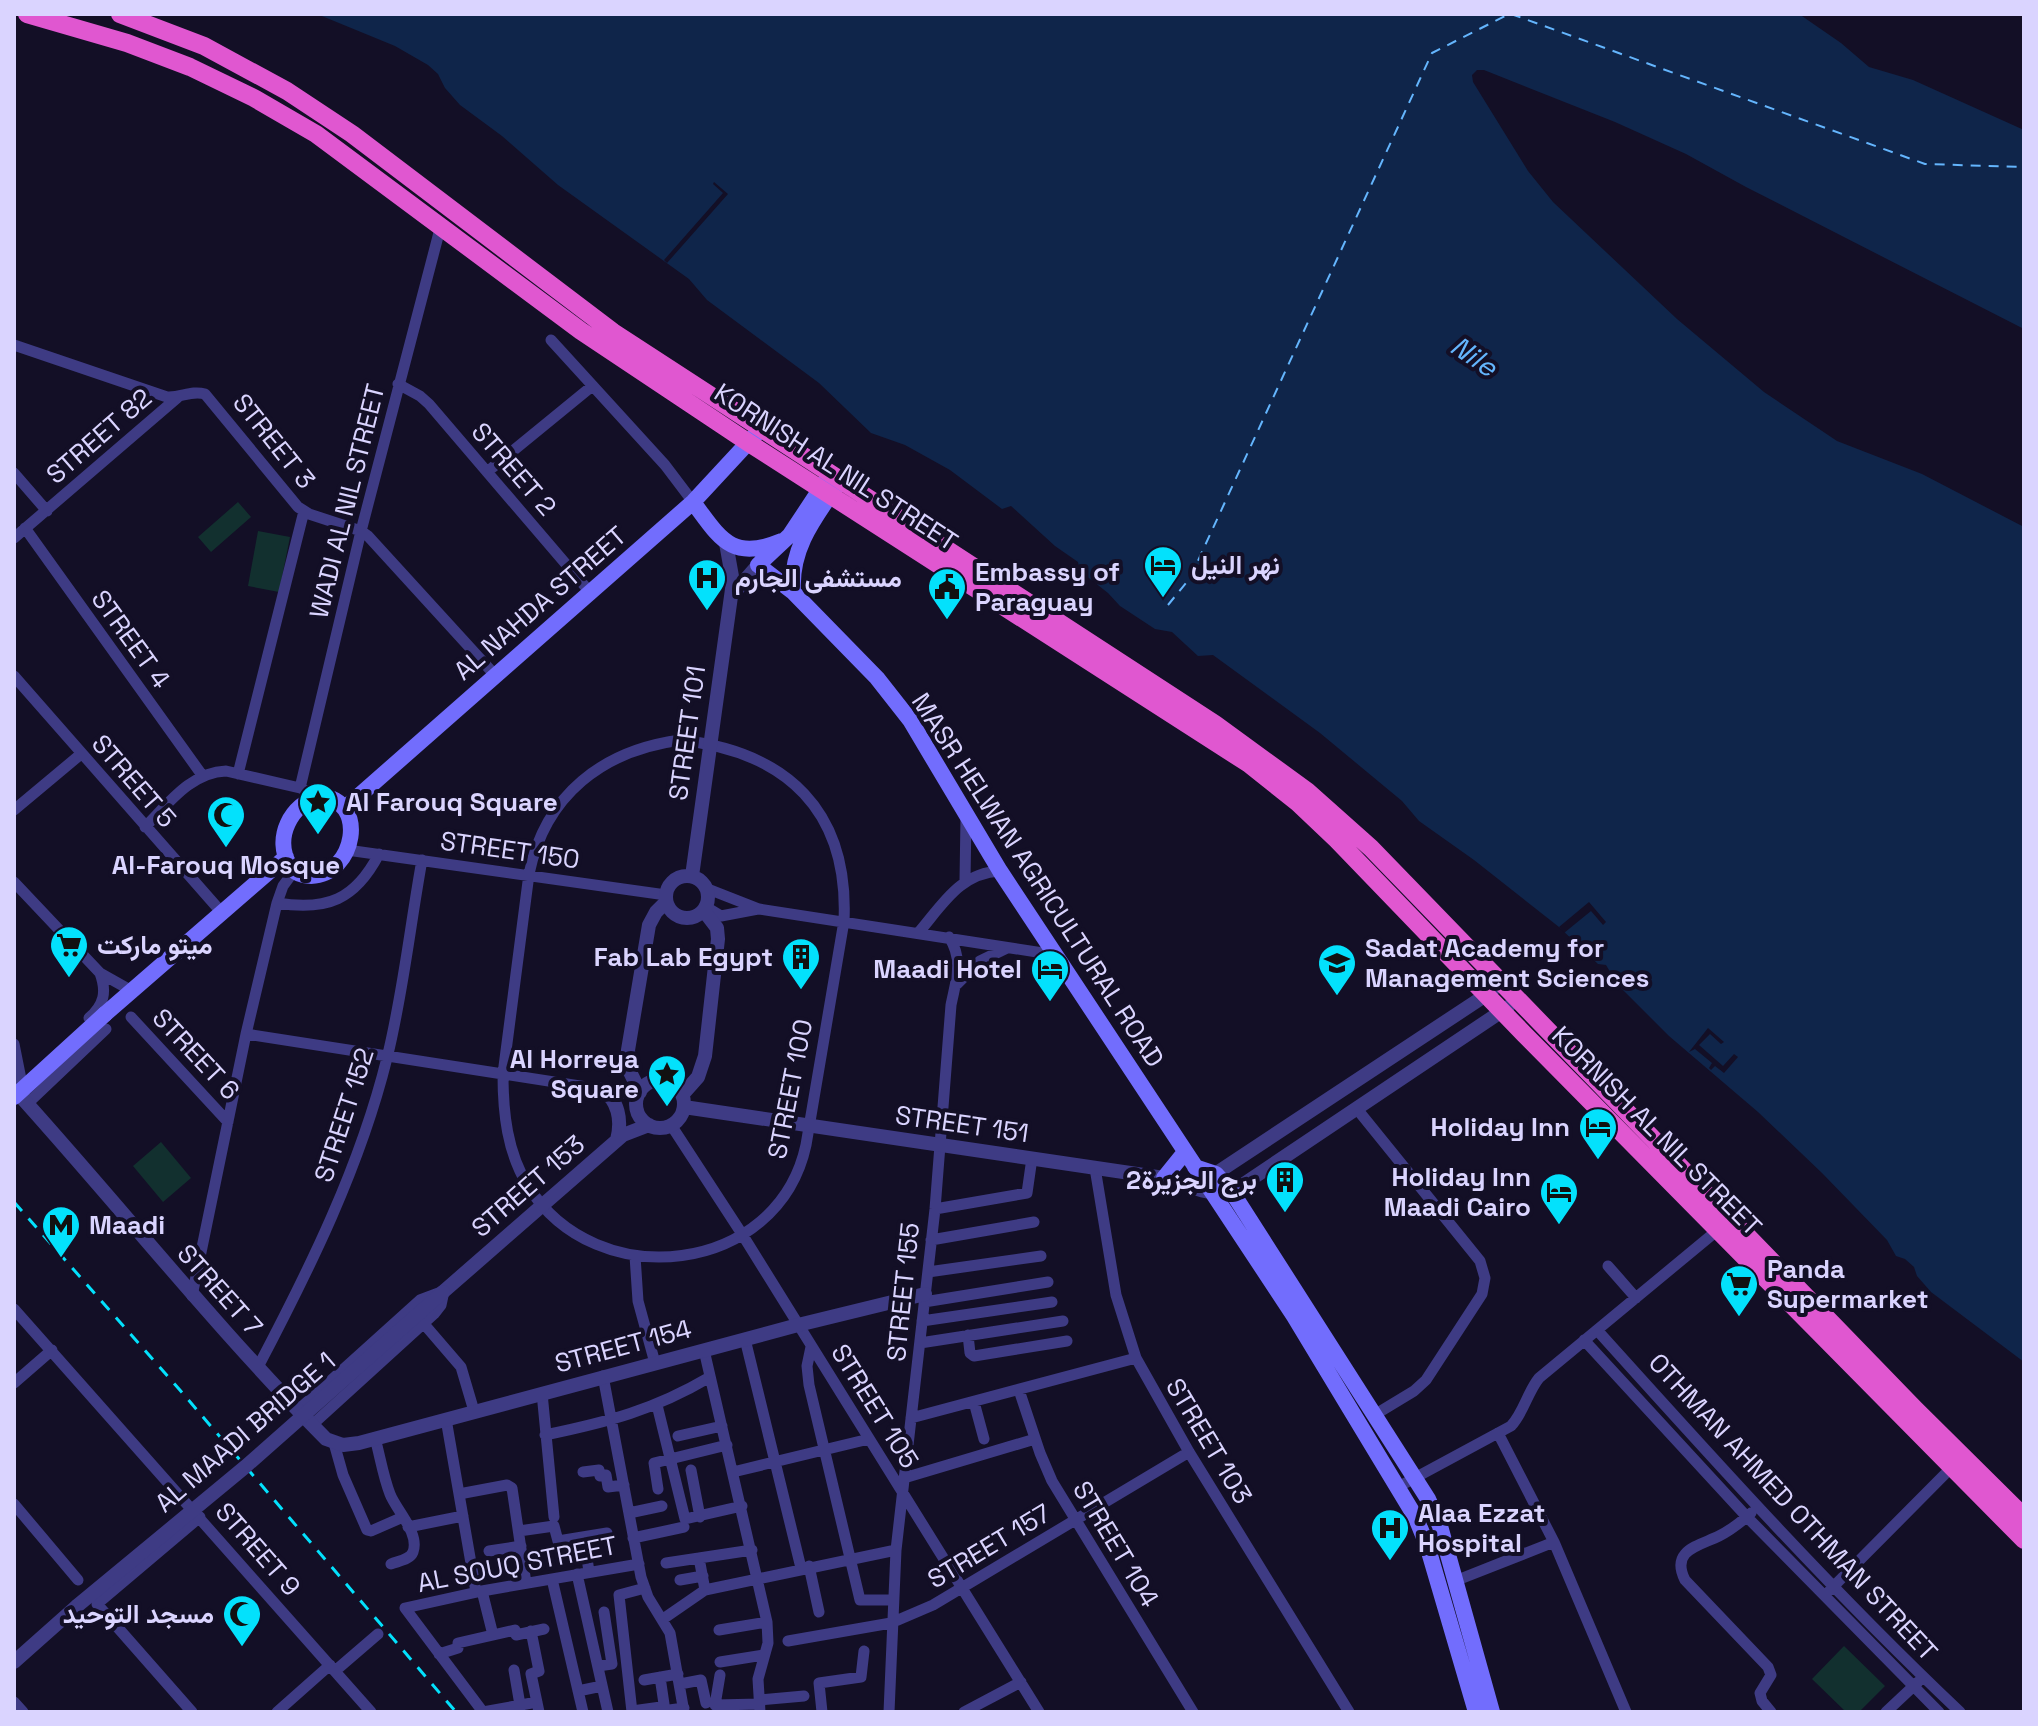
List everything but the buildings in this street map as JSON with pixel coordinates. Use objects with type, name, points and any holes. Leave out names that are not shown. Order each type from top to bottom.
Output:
[{"type":"highway","name":"KORNISH AL NIL STREET","points":[[27,14],[97,33],[157,54],[254,98],[316,134],[581,331],[755,436],[1249,764],[1298,803],[1337,840],[2024,1540]]},
{"type":"highway","name":"KORNISH AL NIL STREET","points":[[120,14],[204,46],[287,91],[352,134],[584,312],[755,436]]},
{"type":"highway","name":"KORNISH AL NIL STREET","points":[[830,485],[1215,724],[1282,772],[1355,832],[1915,1409],[2024,1517]]},
{"type":"main road","name":"AL NAHDA STREET","points":[[345,808],[693,502],[755,436]]},
{"type":"main road","points":[[758,565],[803,526],[830,485]]},
{"type":"main road","points":[[693,502],[726,543],[736,547],[758,548],[786,540]]},
{"type":"main road","points":[[793,592],[793,566],[803,526]]},
{"type":"main road","name":"MASR HELWAN AGRICULTURAL ROAD","points":[[758,565],[793,592],[894,699],[937,761],[1000,871],[1195,1167],[1210,1183],[1294,1316],[1398,1487],[1427,1545],[1476,1712]]},
{"type":"main road","points":[[320,796],[329,797],[345,808],[352,829],[347,850],[325,873],[303,875],[290,864],[284,837],[290,815],[308,799],[320,796]]},
{"type":"main road","points":[[22,1101],[132,991],[223,914],[290,864]]},
{"type":"main road","points":[[1164,1178],[1185,1152]]},
{"type":"main road","name":"MASR HELWAN AGRICULTURAL ROAD","points":[[1210,1183],[1232,1192],[1376,1414],[1437,1517],[1492,1712]]},
{"type":"street","name":"WADI AL NIL STREET","points":[[300,788],[361,531],[441,225]]},
{"type":"street","points":[[551,340],[665,465],[693,502]]},
{"type":"street","name":"STREET 3","points":[[14,345],[158,394],[177,398],[198,392],[211,398],[304,511],[361,531],[494,674]]},
{"type":"street","name":"STREET 2","points":[[398,384],[429,404],[589,591]]},
{"type":"street","points":[[487,472],[591,387]]},
{"type":"street","name":"STREET 82","points":[[14,538],[177,398]]},
{"type":"street","points":[[14,473],[47,511]]},
{"type":"street","points":[[238,774],[304,511]]},
{"type":"street","name":"STREET 4","points":[[25,528],[202,775]]},
{"type":"street","name":"STREET 101","points":[[692,876],[731,597],[732,569],[726,543]]},
{"type":"street","points":[[731,597],[758,565]]},
{"type":"street","name":"STREET 5","points":[[14,676],[223,914]]},
{"type":"street","name":"STREET 100","points":[[681,740],[709,743],[733,749],[767,764],[797,786],[826,826],[839,860],[845,896],[844,921],[802,1162],[794,1179],[771,1210],[742,1234],[717,1247],[672,1258],[635,1256],[594,1244],[558,1221],[543,1206],[518,1166],[510,1144],[503,1074],[529,874],[542,832],[559,805],[586,775],[624,753],[654,743],[681,740]]},
{"type":"street","points":[[14,810],[81,754]]},
{"type":"street","points":[[145,827],[202,775],[226,771],[300,788],[320,796]]},
{"type":"street","points":[[965,880],[966,816]]},
{"type":"street","name":"STREET 150","points":[[347,850],[529,874],[666,898]]},
{"type":"street","points":[[277,903],[307,907],[343,897],[370,872],[379,854]]},
{"type":"street","name":"STREET 152","points":[[258,1367],[340,1198],[368,1123],[388,1055],[422,860]]},
{"type":"street","points":[[192,1296],[246,1034],[277,903],[290,864]]},
{"type":"street","points":[[919,932],[965,880],[982,873],[1000,871]]},
{"type":"street","points":[[708,889],[705,909],[717,928],[718,939],[705,1056],[698,1077],[683,1101],[680,1117],[671,1125],[649,1125],[638,1112],[639,1094],[630,1072],[628,1050],[649,925],[673,881],[682,876],[692,876],[702,881],[708,889],[759,909],[1057,955]]},
{"type":"street","name":"STREET 6","points":[[14,882],[100,973],[132,991]]},
{"type":"street","points":[[666,898],[672,912],[682,918],[694,917],[705,909]]},
{"type":"street","points":[[705,909],[721,916],[759,909]]},
{"type":"street","name":"STREET 155","points":[[889,1712],[896,1550],[935,1209],[951,1005],[957,984],[958,963],[949,937]]},
{"type":"street","points":[[957,984],[980,961],[1009,947]]},
{"type":"street","points":[[16,1085],[104,1017],[104,990],[100,973]]},
{"type":"street","points":[[1210,1183],[1503,984]]},
{"type":"street","points":[[1232,1192],[1518,1000]]},
{"type":"street","name":"STREET 6","points":[[131,1017],[228,1122]]},
{"type":"street","points":[[246,1034],[639,1094]]},
{"type":"street","points":[[14,1044],[16,1085]]},
{"type":"street","points":[[639,1094],[651,1082],[666,1081],[673,1083],[683,1101]]},
{"type":"street","name":"STREET 7","points":[[16,1085],[22,1101],[192,1296],[312,1425],[334,1443]]},
{"type":"street","points":[[600,1089],[607,1093],[616,1107],[620,1123],[617,1140]]},
{"type":"street","points":[[1331,1098],[1351,1112],[1480,1261],[1485,1278],[1482,1294],[1426,1380],[1376,1414]]},
{"type":"street","name":"STREET 151","points":[[683,1101],[809,1125],[1210,1183]]},
{"type":"street","name":"STREET 153","points":[[298,1410],[420,1300],[443,1292],[617,1140],[629,1131],[649,1125]]},
{"type":"street","name":"STREET 105","points":[[671,1125],[1039,1712]]},
{"type":"street","points":[[935,1209],[1026,1194],[1032,1158]]},
{"type":"street","name":"STREET 103","points":[[1095,1168],[1116,1295],[1136,1358],[1189,1452],[1349,1712]]},
{"type":"street","points":[[931,1240],[1034,1222]]},
{"type":"street","points":[[1398,1487],[1515,1422],[1527,1393],[1539,1378],[1719,1229]]},
{"type":"street","points":[[635,1256],[638,1301],[655,1363]]},
{"type":"street","points":[[928,1272],[1041,1256]]},
{"type":"street","points":[[1608,1266],[1636,1298]]},
{"type":"street","points":[[925,1298],[1048,1282]]},
{"type":"street","name":"STREET 153","points":[[312,1425],[438,1310],[443,1292]]},
{"type":"street","name":"AL MAADI BRIDGE 1","points":[[14,1662],[245,1467],[443,1292]]},
{"type":"street","name":"STREET 154","points":[[334,1443],[351,1445],[798,1325],[925,1298]]},
{"type":"street","points":[[922,1321],[1052,1302]]},
{"type":"street","name":"STREET 9","points":[[14,1309],[371,1712]]},
{"type":"street","points":[[920,1343],[1063,1321]]},
{"type":"street","points":[[424,1324],[461,1367],[474,1411]]},
{"type":"street","name":"OTHMAN AHMED OTHMAN STREET","points":[[1597,1330],[1833,1587],[1918,1682],[1939,1712]]},
{"type":"street","points":[[968,1335],[973,1356],[1067,1341]]},
{"type":"street","points":[[745,1339],[775,1462],[819,1612]]},
{"type":"street","name":"OTHMAN AHMED OTHMAN STREET","points":[[1584,1340],[1824,1596],[1918,1682],[1960,1712]]},
{"type":"street","points":[[811,1347],[807,1376],[861,1600],[893,1600]]},
{"type":"street","points":[[14,1383],[52,1350]]},
{"type":"street","points":[[704,1350],[767,1622],[768,1643],[759,1671],[760,1705]]},
{"type":"street","points":[[911,1418],[1136,1358]]},
{"type":"street","points":[[603,1376],[639,1564],[645,1588],[673,1644],[684,1710],[662,1711],[661,1707],[632,1712],[619,1595],[645,1588]]},
{"type":"street","points":[[545,1435],[612,1421],[657,1405],[710,1377]]},
{"type":"street","name":"STREET 104","points":[[1019,1390],[1052,1481],[1193,1712]]},
{"type":"street","points":[[542,1393],[554,1517]]},
{"type":"street","points":[[974,1402],[984,1439]]},
{"type":"street","points":[[657,1405],[684,1523]]},
{"type":"street","points":[[446,1419],[479,1592],[493,1635]]},
{"type":"street","points":[[1668,1432],[1680,1422]]},
{"type":"street","points":[[678,1436],[722,1426]]},
{"type":"street","points":[[1498,1433],[1554,1542],[1626,1712]]},
{"type":"street","points":[[375,1438],[390,1493],[406,1522],[413,1552],[408,1558],[391,1564]]},
{"type":"street","points":[[733,1472],[869,1439]]},
{"type":"street","points":[[904,1478],[1035,1439]]},
{"type":"street","points":[[334,1443],[343,1475],[366,1529],[370,1531],[406,1522],[463,1516]]},
{"type":"street","points":[[658,1489],[653,1464],[727,1445]]},
{"type":"street","name":"STREET 157","points":[[788,1641],[891,1623],[926,1608],[1189,1452]]},
{"type":"street","points":[[1824,1596],[1951,1468]]},
{"type":"street","points":[[583,1472],[599,1470],[600,1476],[606,1475],[608,1487],[624,1485]]},
{"type":"street","points":[[691,1470],[700,1517]]},
{"type":"street","points":[[459,1494],[511,1486],[526,1583]]},
{"type":"street","points":[[14,1504],[78,1580]]},
{"type":"street","points":[[629,1513],[662,1506]]},
{"type":"street","points":[[633,1538],[742,1506]]},
{"type":"street","points":[[1757,1507],[1728,1531],[1690,1548],[1681,1566],[1685,1580],[1768,1667],[1771,1675],[1760,1693],[1771,1712]]},
{"type":"street","points":[[192,1712],[97,1604],[200,1517]]},
{"type":"street","points":[[519,1531],[554,1526],[556,1540],[607,1533]]},
{"type":"street","points":[[584,1537],[583,1573],[608,1712]]},
{"type":"street","points":[[1455,1581],[1554,1542]]},
{"type":"street","points":[[489,1551],[521,1546]]},
{"type":"street","points":[[666,1563],[752,1550]]},
{"type":"street","points":[[663,1619],[705,1590],[896,1550]]},
{"type":"street","points":[[699,1558],[705,1590]]},
{"type":"street","name":"AL SOUQ STREET","points":[[439,1654],[405,1609],[479,1592],[639,1564]]},
{"type":"street","points":[[680,1580],[703,1576]]},
{"type":"street","points":[[552,1579],[583,1712]]},
{"type":"street","points":[[598,1666],[612,1664],[604,1612]]},
{"type":"street","points":[[719,1630],[767,1622]]},
{"type":"street","points":[[531,1631],[539,1671],[531,1674],[538,1707],[520,1705],[483,1712],[439,1654],[458,1648],[458,1643],[515,1630],[516,1635],[531,1631],[544,1629]]},
{"type":"street","points":[[277,1712],[378,1634]]},
{"type":"street","points":[[822,1712],[819,1684],[861,1677],[864,1651]]},
{"type":"street","points":[[720,1662],[764,1655]]},
{"type":"street","points":[[514,1670],[520,1705]]},
{"type":"street","points":[[720,1675],[715,1705],[760,1705],[784,1697],[804,1696]]},
{"type":"street","points":[[660,1677],[664,1704]]},
{"type":"street","points":[[644,1680],[660,1677],[702,1680],[706,1703]]},
{"type":"street","points":[[965,1712],[1021,1682]]},
{"type":"street","points":[[1886,1712],[1918,1682]]},
{"type":"street","points":[[578,1691],[602,1686]]},
{"type":"street","points":[[784,1697],[784,1712]]},
{"type":"street","points":[[14,1702],[23,1712]]},
{"type":"green space","points":[[238,502],[251,517],[211,552],[198,537]]},
{"type":"green space","points":[[258,531],[290,537],[279,592],[248,586]]},
{"type":"green space","points":[[161,1142],[191,1178],[163,1202],[133,1166]]},
{"type":"green space","points":[[1844,1646],[1885,1686],[1859,1712],[1846,1712],[1812,1679]]},
{"type":"water","name":"Nile","points":[[317,14],[1799,14],[1869,67],[1913,80],[2024,130],[2024,329],[1686,154],[1484,70],[1477,70],[1472,75],[1473,82],[1528,171],[1553,202],[1677,319],[1764,392],[1837,441],[1922,474],[2024,527],[2024,1362],[1931,1292],[1917,1276],[1914,1267],[1896,1256],[1887,1240],[1822,1173],[1758,1112],[1669,1036],[1618,985],[1606,965],[1598,964],[1559,927],[1419,821],[1402,801],[1320,733],[1213,655],[1198,656],[1172,632],[1155,629],[1120,606],[1080,571],[1078,562],[1055,546],[1011,506],[1002,509],[950,470],[905,445],[871,433],[819,383],[707,300],[689,279],[558,185],[502,136],[460,105],[428,65],[395,46]]},
{"type":"pier","points":[[714,182],[728,194],[667,263],[664,260],[723,193]]},
{"type":"pier","points":[[1589,902],[1606,922],[1603,925],[1591,911],[1564,933],[1559,927]]},
{"type":"pier","points":[[1708,1028],[1724,1042],[1721,1044],[1710,1034],[1699,1045],[1723,1066],[1734,1054],[1738,1057],[1724,1073],[1715,1066],[1711,1070],[1712,1063],[1695,1049],[1689,1052]]},
{"type":"ferry route","points":[[1168,605],[1190,578],[1432,53],[1509,14]]},
{"type":"ferry route","points":[[1511,14],[1925,164],[2024,167]]},
{"type":"railway","points":[[14,1202],[456,1712]]},
{"type":"place","name":"نهر النيل","points":[[1163,599]]},
{"type":"place","name":"مستشفى الجارم","points":[[707,612]]},
{"type":"place","name":"Embassy of Paraguay","points":[[947,621]]},
{"type":"place","name":"Al Farouq Square","points":[[318,836]]},
{"type":"place","name":"Al-Farouq Mosque","points":[[226,849]]},
{"type":"place","name":"ميتو ماركت","points":[[69,979]]},
{"type":"place","name":"Fab Lab Egypt","points":[[801,991]]},
{"type":"place","name":"Sadat Academy for Management Sciences","points":[[1337,997]]},
{"type":"place","name":"Maadi Hotel","points":[[1050,1003]]},
{"type":"place","name":"Al Horreya Square","points":[[667,1108]]},
{"type":"place","name":"Holiday Inn","points":[[1598,1161]]},
{"type":"place","name":"برج الجزيرة2","points":[[1285,1214]]},
{"type":"place","name":"Holiday Inn Maadi Cairo","points":[[1559,1226]]},
{"type":"place","name":"Maadi","points":[[61,1259]]},
{"type":"place","name":"Panda Supermarket","points":[[1739,1318]]},
{"type":"place","name":"Alaa Ezzat Hospital","points":[[1390,1562]]},
{"type":"place","name":"مسجد التوحيد","points":[[242,1648]]}]
